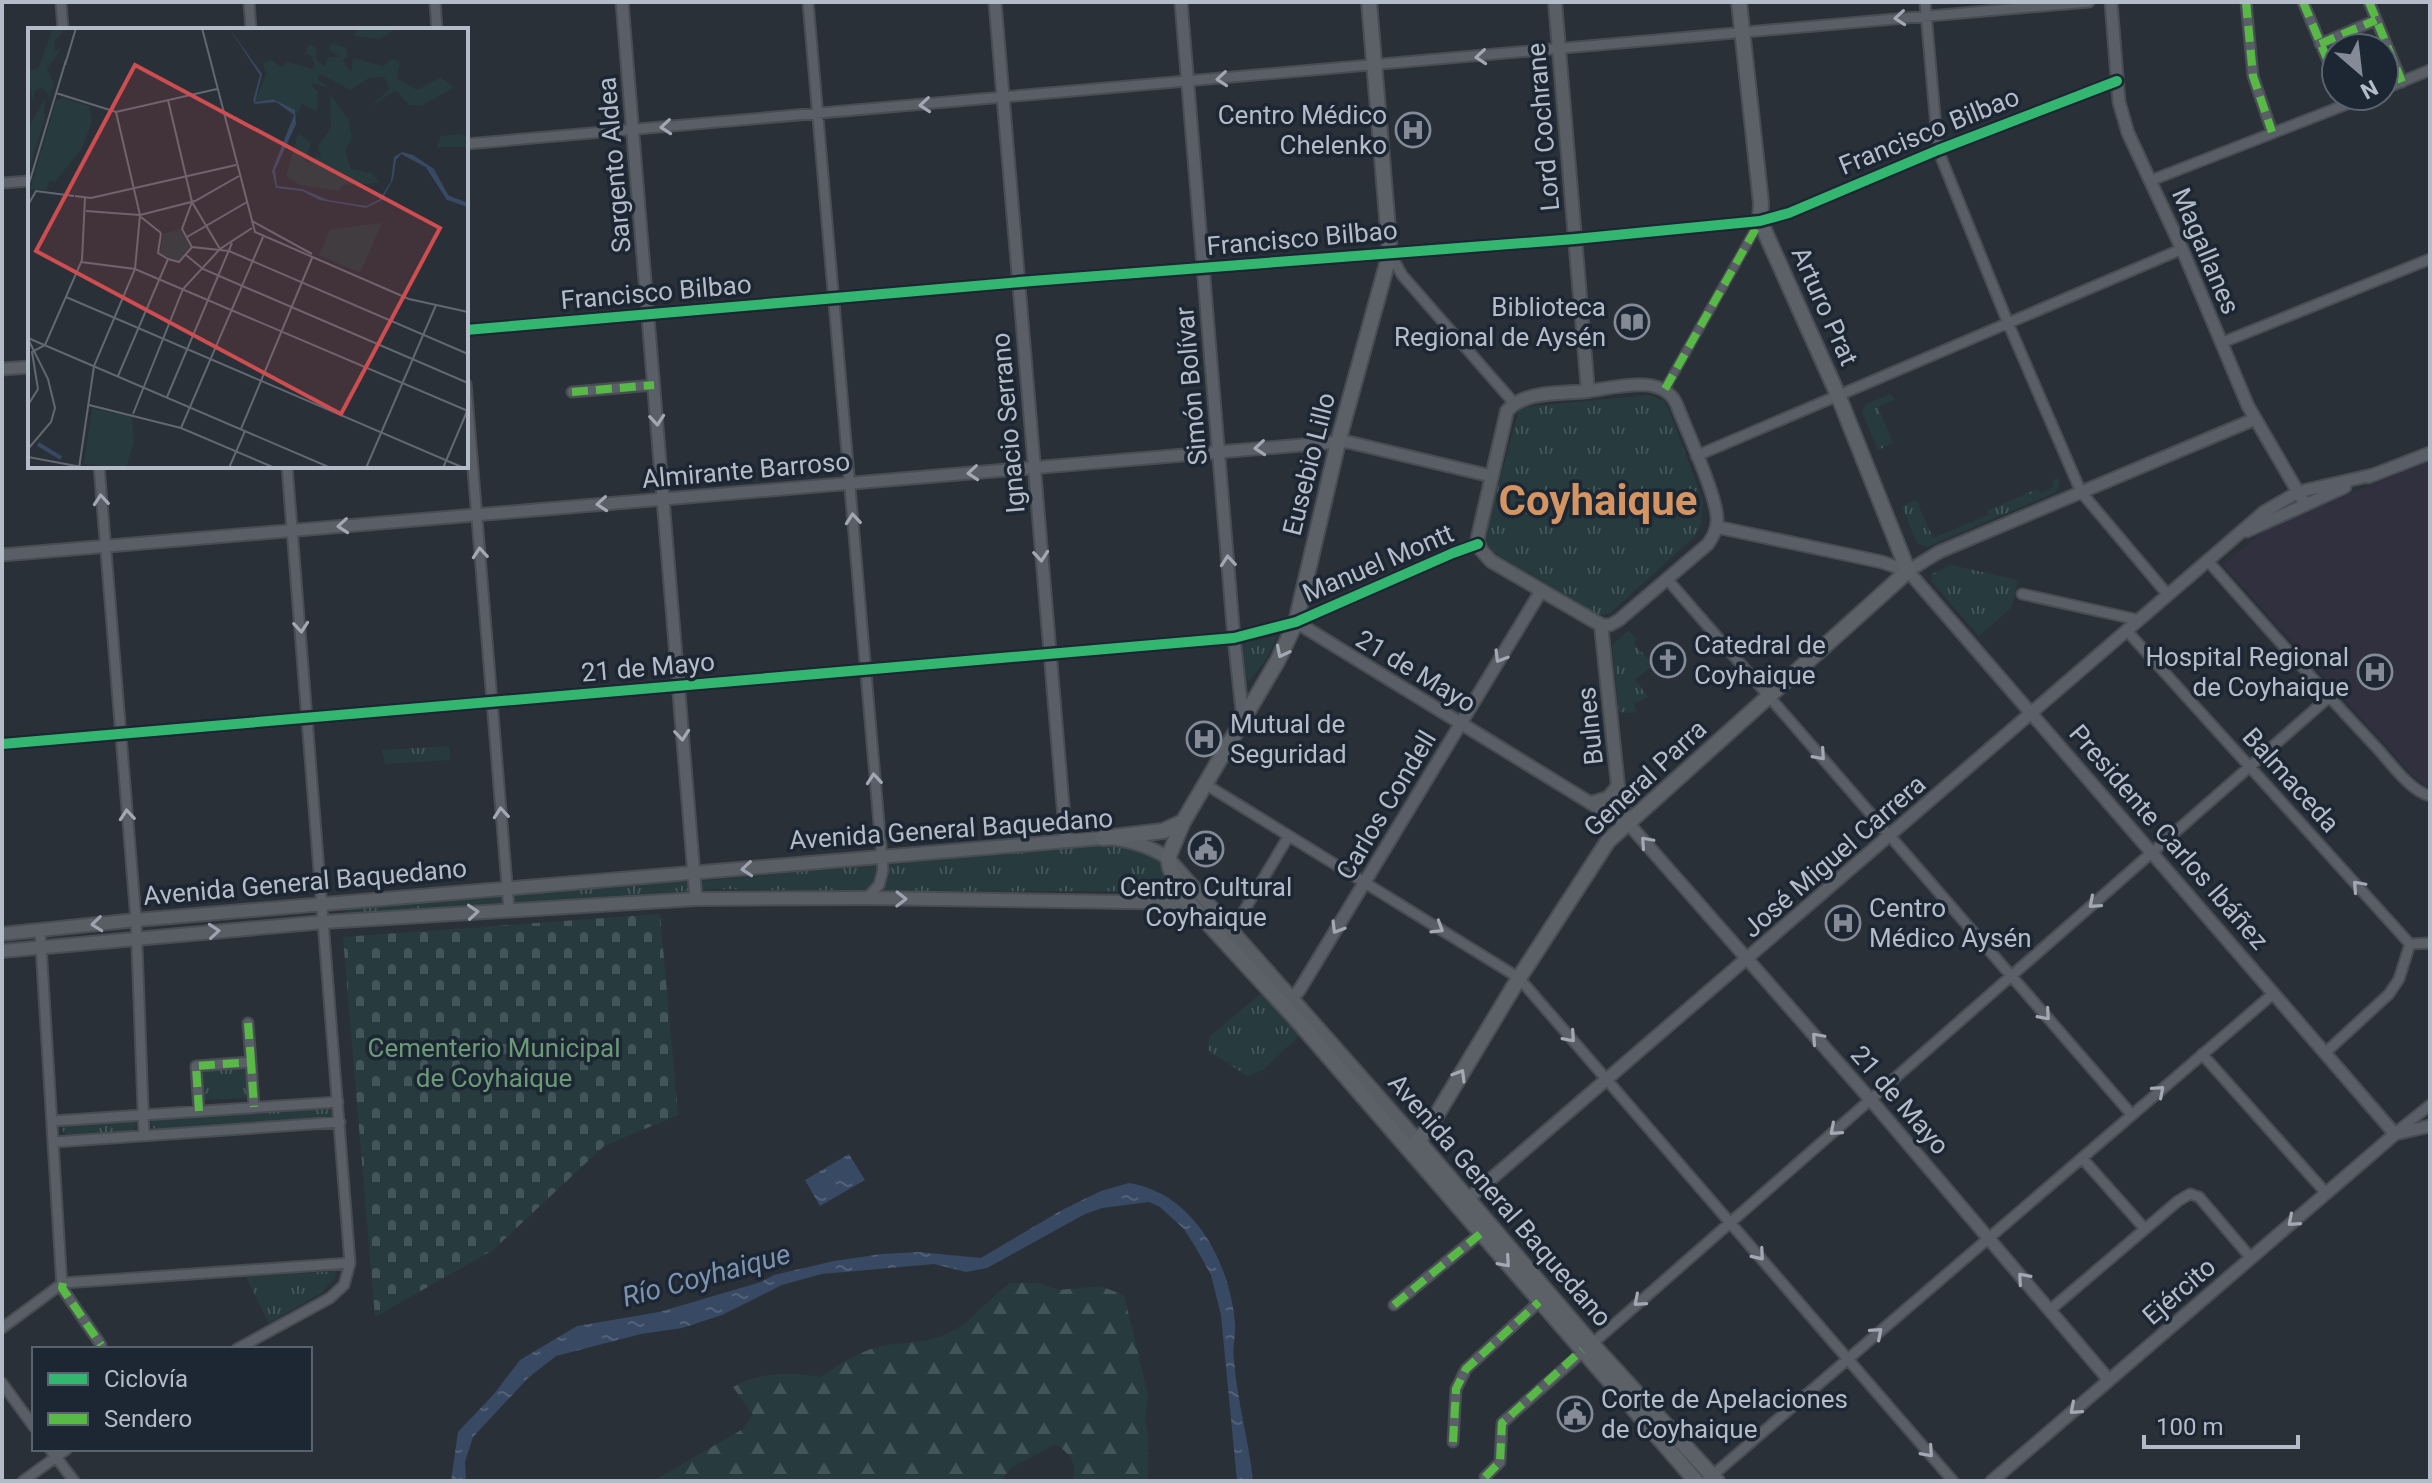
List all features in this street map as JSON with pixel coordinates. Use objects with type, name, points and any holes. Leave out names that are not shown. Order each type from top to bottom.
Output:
[{"type":"main road","name":"Eusebio Lillo","points":[[1168,858],[1183,822],[1278,660],[1296,622],[1338,442],[1390,253],[1369,2]]},
{"type":"main road","name":"Lord Cochrane","points":[[1555,2],[1588,391]]},
{"type":"main road","name":"Arturo Prat","points":[[1739,2],[1761,203],[1760,221],[1838,395],[1908,571]]},
{"type":"main road","points":[[1588,391],[1525,398],[1514,403],[1505,417],[1477,531],[1478,544],[1491,561],[1601,625]]},
{"type":"main road","name":"General Parra","points":[[1418,1141],[1601,848],[1908,571]]},
{"type":"main road","name":"Bulnes","points":[[1601,625],[1618,786],[1627,822]]},
{"type":"main road","points":[[1591,803],[1608,798],[1618,786]]},
{"type":"main road","points":[[1103,838],[1163,831],[1183,822]]},
{"type":"main road","name":"Avenida General Baquedano","points":[[2,934],[1103,838],[1137,843],[1168,858],[1232,931],[1398,1140],[1463,1203],[1480,1234],[1539,1302],[1586,1346],[1712,1479]]},
{"type":"main road","points":[[1168,858],[1175,882],[1189,903]]},
{"type":"main road","name":"Avenida General Baquedano","points":[[2,951],[324,922],[696,899],[1189,903],[1418,1141],[1463,1203],[1586,1346],[1696,1481]]},
{"type":"main road","points":[[1398,1140],[1409,1143],[1418,1141]]},
{"type":"street","points":[[61,2],[63,28]]},
{"type":"street","points":[[249,2],[251,28]]},
{"type":"street","points":[[435,2],[437,28]]},
{"type":"street","name":"Sargento Aldea","points":[[622,2],[696,899]]},
{"type":"street","points":[[808,2],[880,856],[881,881],[867,898]]},
{"type":"street","name":"Ignacio Serrano","points":[[995,2],[1066,841]]},
{"type":"street","name":"Simón Bolívar","points":[[1181,2],[1243,719]]},
{"type":"street","points":[[1925,2],[1938,150],[2008,323],[2081,492],[2168,595]]},
{"type":"street","points":[[468,144],[2089,2]]},
{"type":"street","name":"Magallanes","points":[[2111,2],[2119,102],[2128,133],[2152,180],[2255,419],[2305,504]]},
{"type":"street","points":[[2246,2],[2253,76],[2272,132]]},
{"type":"street","points":[[2303,2],[2320,44]]},
{"type":"street","points":[[2369,2],[2402,82],[2430,70]]},
{"type":"street","points":[[2348,32],[2376,20]]},
{"type":"street","name":"Francisco Bilbao","points":[[468,330],[1575,239],[1760,221],[1789,213],[1938,150],[2117,81]]},
{"type":"street","points":[[2152,180],[2320,111]]},
{"type":"street","points":[[2,183],[28,181]]},
{"type":"street","points":[[1665,389],[1760,221]]},
{"type":"street","points":[[1696,456],[2182,249]]},
{"type":"street","points":[[1390,253],[1402,275],[1514,403]]},
{"type":"street","points":[[2221,343],[2430,259]]},
{"type":"street","points":[[2,369],[28,367]]},
{"type":"street","points":[[572,392],[654,385]]},
{"type":"street","points":[[1588,391],[1648,385],[1665,389],[1674,398],[1715,507],[1717,527],[1708,544],[1619,620],[1610,625],[1601,625]]},
{"type":"street","points":[[468,408],[509,909]]},
{"type":"street","name":"General Parra","points":[[1908,571],[1939,552],[2255,419]]},
{"type":"street","name":"Almirante Barroso","points":[[2,555],[1338,442],[1491,476]]},
{"type":"street","name":"José Miguel Carrera","points":[[2236,536],[2372,475],[2430,453]]},
{"type":"street","points":[[99,468],[136,920],[144,1135]]},
{"type":"street","points":[[241,1347],[330,1298],[344,1285],[350,1263],[287,468]]},
{"type":"street","name":"José Miguel Carrera","points":[[1463,1203],[2264,512],[2298,492],[2372,475]]},
{"type":"street","points":[[1717,527],[1882,562],[1908,571]]},
{"type":"street","name":"Manuel Montt","points":[[1296,622],[1478,544]]},
{"type":"street","points":[[2207,560],[2412,785],[2422,794],[2430,796]]},
{"type":"street","name":"Presidente Carlos Ibáñez","points":[[1908,571],[2395,1134]]},
{"type":"street","points":[[1667,579],[2132,1115]]},
{"type":"street","name":"Carlos Condell","points":[[1288,1003],[1541,591]]},
{"type":"street","points":[[2022,594],[2139,620]]},
{"type":"street","name":"21 de Mayo","points":[[2,744],[1234,638],[1296,622],[1627,822],[1870,1099],[2109,1380]]},
{"type":"street","name":"Balmaceda","points":[[2127,631],[2410,944]]},
{"type":"street","points":[[1485,1477],[1500,1462],[1502,1423],[1586,1346],[2329,697]]},
{"type":"street","points":[[1205,784],[1519,978],[1953,1481]]},
{"type":"street","points":[[1232,931],[1288,837]]},
{"type":"street","points":[[40,930],[62,1288],[101,1345]]},
{"type":"street","points":[[2325,1053],[2389,994],[2399,979],[2410,944],[2430,943]]},
{"type":"street","points":[[1712,1479],[2274,993]]},
{"type":"street","points":[[248,1023],[254,1107]]},
{"type":"street","points":[[2202,1054],[2326,1193]]},
{"type":"street","points":[[199,1111],[196,1066],[251,1062]]},
{"type":"street","points":[[53,1121],[338,1102]]},
{"type":"street","name":"Ejército","points":[[1992,1481],[2430,1105]]},
{"type":"street","points":[[55,1142],[340,1122]]},
{"type":"street","name":"Ejército","points":[[2395,1134],[2430,1126]]},
{"type":"street","points":[[2082,1158],[2145,1229]]},
{"type":"street","points":[[2050,1310],[2178,1201],[2193,1194],[2251,1258]]},
{"type":"street","points":[[1394,1305],[1480,1234]]},
{"type":"street","points":[[2,1328],[63,1283],[350,1263]]},
{"type":"street","points":[[1453,1442],[1456,1389],[1466,1369],[1539,1302]]},
{"type":"street","points":[[2,1383],[32,1424]]},
{"type":"street","points":[[23,1481],[53,1453],[74,1481]]},
{"type":"shaded area","name":"Hospital Regional de Coyhaique","points":[[2430,461],[2430,789],[2416,779],[2223,565],[2268,527]]},
{"type":"green space","points":[[1891,394],[1894,400],[1878,407],[1893,443],[1878,450],[1862,411],[1866,404]]},
{"type":"green space","points":[[1649,395],[1664,401],[1669,410],[1703,501],[1701,525],[1695,536],[1610,613],[1599,615],[1492,551],[1485,540],[1486,532],[1519,410]]},
{"type":"green space","points":[[2058,478],[2060,483],[2056,492],[1927,547],[1917,543],[1902,506],[1916,500],[1933,538],[1988,515],[1987,511],[2037,489],[2040,493],[2054,487],[2052,481]]},
{"type":"green space","points":[[1951,565],[2018,580],[2012,607],[1979,636],[1931,581],[1932,574]]},
{"type":"green space","points":[[1628,631],[1637,639],[1633,643],[1653,665],[1635,680],[1648,697],[1634,704],[1637,711],[1632,713],[1619,712],[1612,645]]},
{"type":"green space","points":[[1277,636],[1266,660],[1248,682],[1244,670],[1243,643]]},
{"type":"green space","points":[[449,746],[450,760],[385,764],[382,750]]},
{"type":"green space","points":[[1102,843],[1149,853],[1160,861],[1177,891],[715,889],[344,913],[348,907],[713,880]]},
{"type":"green space","name":"Cementerio Municipal de Coyhaique","points":[[660,914],[678,1115],[604,1146],[493,1250],[375,1317],[343,937]]},
{"type":"green space","points":[[1265,990],[1303,1032],[1263,1070],[1247,1076],[1208,1050],[1209,1037]]},
{"type":"green space","points":[[246,1067],[249,1098],[199,1100],[201,1069]]},
{"type":"green space","points":[[330,1109],[334,1117],[330,1121],[155,1130],[150,1123],[154,1118]]},
{"type":"green space","points":[[132,1119],[137,1125],[132,1131],[67,1135],[62,1128],[66,1123]]},
{"type":"green space","points":[[336,1271],[335,1278],[321,1293],[269,1323],[246,1277]]},
{"type":"green space","points":[[1010,1283],[1038,1283],[1059,1290],[1100,1286],[1124,1295],[1148,1395],[1145,1419],[1148,1481],[1072,1481],[1072,1460],[1056,1444],[1011,1468],[1001,1481],[653,1481],[743,1429],[753,1415],[733,1387],[754,1378],[776,1374],[821,1377],[873,1348],[942,1336],[970,1319]]},
{"type":"water","points":[[849,1154],[865,1180],[820,1206],[805,1180]]},
{"type":"water","points":[[1129,1183],[1152,1189],[1172,1201],[1190,1216],[1216,1255],[1232,1300],[1235,1323],[1233,1351],[1253,1481],[1237,1481],[1221,1315],[1211,1275],[1184,1229],[1160,1207],[1149,1202],[1102,1208],[1085,1214],[987,1268],[966,1272],[934,1264],[822,1274],[782,1285],[722,1315],[682,1328],[641,1334],[556,1356],[528,1378],[473,1437],[465,1462],[466,1481],[451,1481],[458,1432],[494,1394],[520,1360],[577,1326],[659,1312],[761,1282],[774,1275],[834,1261],[918,1252],[981,1258],[1062,1210],[1101,1191]]},
{"type":"marked path","points":[[2246,2],[2253,76],[2272,132]]},
{"type":"marked path","points":[[2303,2],[2320,42]]},
{"type":"marked path","points":[[2369,2],[2402,82]]},
{"type":"marked path","points":[[2348,32],[2376,20]]},
{"type":"marked path","points":[[1665,389],[1760,221]]},
{"type":"marked path","points":[[572,392],[654,385]]},
{"type":"marked path","points":[[248,1023],[251,1062]]},
{"type":"marked path","points":[[199,1111],[196,1066],[251,1062],[254,1107]]},
{"type":"marked path","points":[[1394,1305],[1480,1234]]},
{"type":"marked path","points":[[63,1283],[62,1288],[101,1345]]},
{"type":"marked path","points":[[1453,1442],[1456,1389],[1466,1369],[1539,1302]]},
{"type":"marked path","points":[[1485,1477],[1500,1462],[1502,1423],[1582,1350]]},
{"type":"cycle path","points":[[468,330],[1032,281],[1575,239],[1760,221],[1789,213],[1938,150],[2117,81]]},
{"type":"cycle path","points":[[2,744],[1234,638],[1296,622],[1478,544]]},
{"type":"place","name":"Centro Médico Chelenko","points":[[1413,130]]},
{"type":"place","name":"Biblioteca Regional de Aysén","points":[[1632,322]]},
{"type":"place","name":"Catedral de Coyhaique","points":[[1668,660]]},
{"type":"place","name":"Hospital Regional de Coyhaique","points":[[2375,672]]},
{"type":"place","name":"Mutual de Seguridad","points":[[1204,739]]},
{"type":"place","name":"Centro Cultural Coyhaique","points":[[1206,849]]},
{"type":"place","name":"Centro Médico Aysén","points":[[1843,923]]},
{"type":"place","name":"Corte de Apelaciones de Coyhaique","points":[[1575,1414]]},
{"type":"district","name":"Coyhaique","points":[[1598,500]]},
{"type":"water label","name":"Río Coyhaique","points":[[706,1275]]}]
